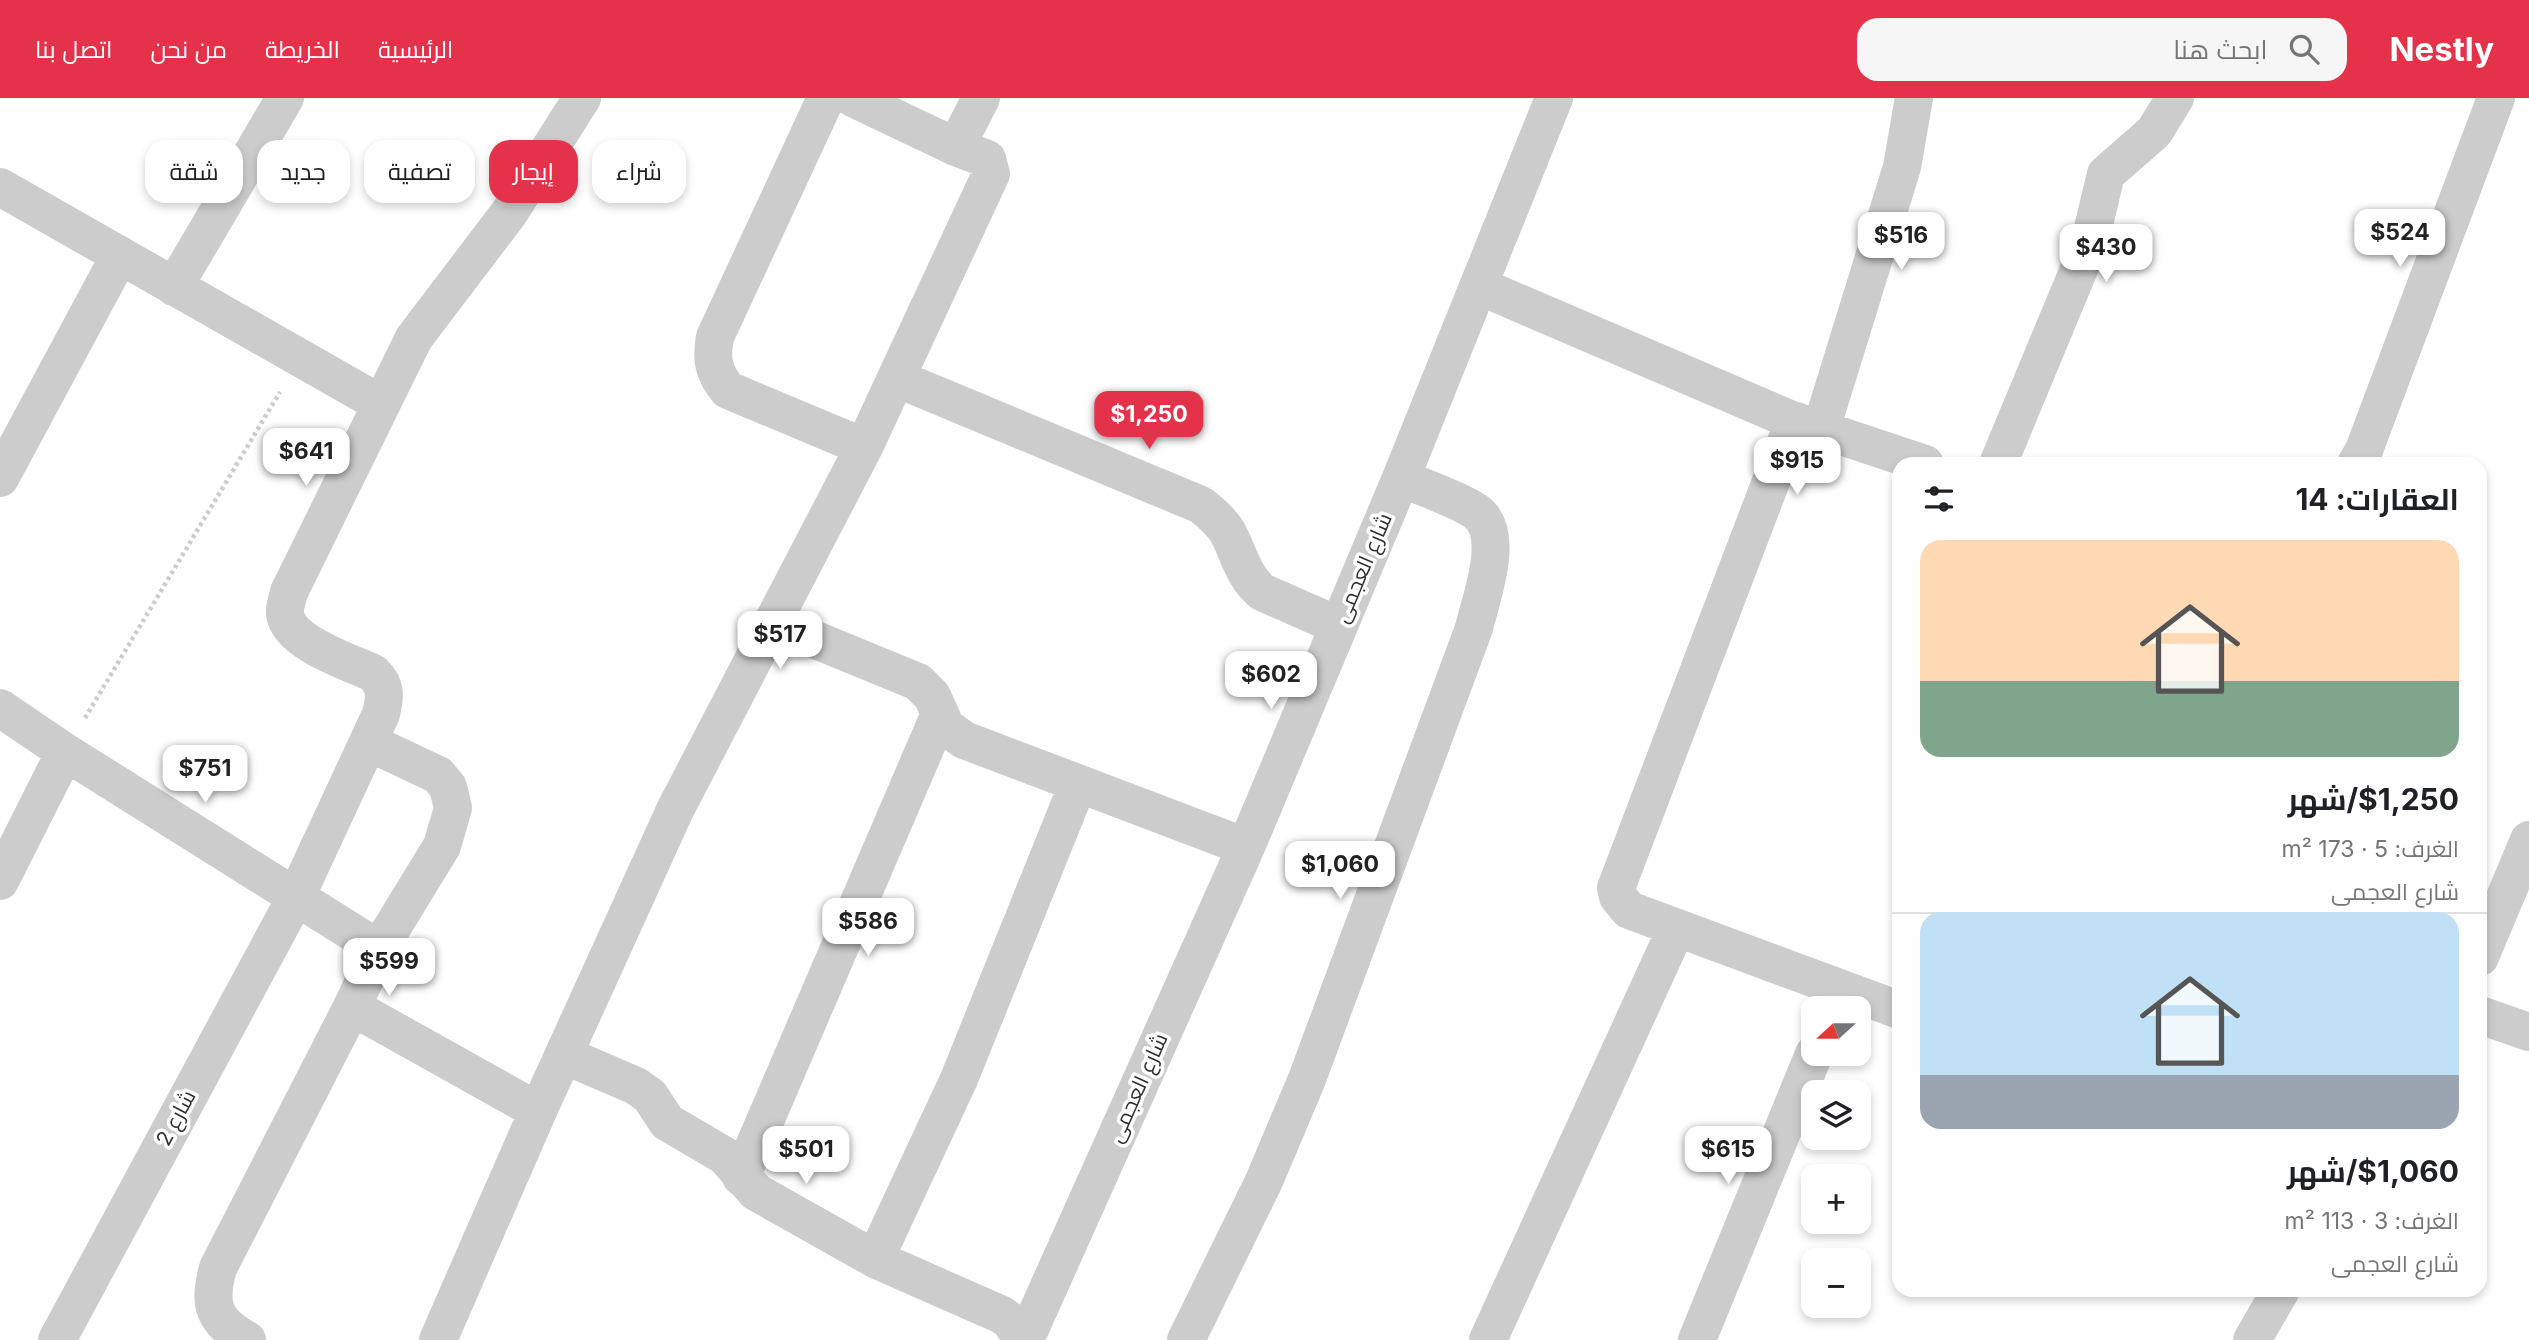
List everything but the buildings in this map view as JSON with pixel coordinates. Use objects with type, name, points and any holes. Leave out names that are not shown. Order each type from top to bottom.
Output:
[{"type":"street","points":[[174,287],[285,98]]},
{"type":"street","points":[[0,187],[381,404],[414,338],[509,213],[582,98]]},
{"type":"street","points":[[826,98],[715,337],[712,363],[718,378],[728,390],[864,447]]},
{"type":"street","points":[[438,1340],[538,1111],[675,810],[864,447],[990,174],[987,159],[853,98]]},
{"type":"street","points":[[956,147],[981,98]]},
{"type":"street","name":"شارع العجمى","points":[[1024,1340],[1246,847],[1401,478],[1554,98]]},
{"type":"street","points":[[1831,996],[1629,911],[1618,897],[1616,888],[1807,425],[1902,167],[1914,98]]},
{"type":"street","points":[[2001,457],[2089,245],[2106,174],[2154,132],[2175,98]]},
{"type":"street","points":[[2360,457],[2496,98]]},
{"type":"street","points":[[0,478],[120,255]]},
{"type":"street","points":[[1479,286],[1807,425],[1904,457]]},
{"type":"street","points":[[896,378],[1200,505],[1218,519],[1227,531],[1252,584],[1262,592],[1339,626]]},
{"type":"street","name":"شارع 2","points":[[57,1340],[296,897],[381,714],[385,691],[380,680],[373,673],[304,641],[291,628],[285,613],[289,592],[299,568],[381,404]]},
{"type":"street","points":[[1186,1340],[1264,1181],[1307,1079],[1474,628],[1491,554],[1487,526],[1476,511],[1401,478]]},
{"type":"street","points":[[772,622],[918,682],[932,696],[946,727],[964,740],[1246,847]]},
{"type":"street","points":[[0,708],[65,752],[379,949]]},
{"type":"street","points":[[741,1177],[939,716]]},
{"type":"street","points":[[247,1340],[222,1323],[213,1306],[212,1289],[218,1268],[379,949],[442,846],[453,808],[448,787],[438,775],[368,742]]},
{"type":"street","points":[[0,881],[65,752]]},
{"type":"street","points":[[875,1259],[959,1079],[1078,784]]},
{"type":"street","points":[[2487,940],[2529,840]]},
{"type":"street","points":[[1488,1340],[1676,929]]},
{"type":"street","points":[[1871,1005],[1892,1009]]},
{"type":"street","points":[[352,1007],[538,1111]]},
{"type":"street","points":[[2487,1017],[2529,1032]]},
{"type":"street","points":[[564,1055],[636,1086],[650,1096],[667,1122],[726,1157],[756,1192],[875,1259],[1002,1315],[1024,1340]]},
{"type":"street","points":[[1697,1340],[1809,1066]]},
{"type":"street","points":[[2252,1340],[2277,1297]]},
{"type":"path","points":[[65,752],[300,358]]}]
